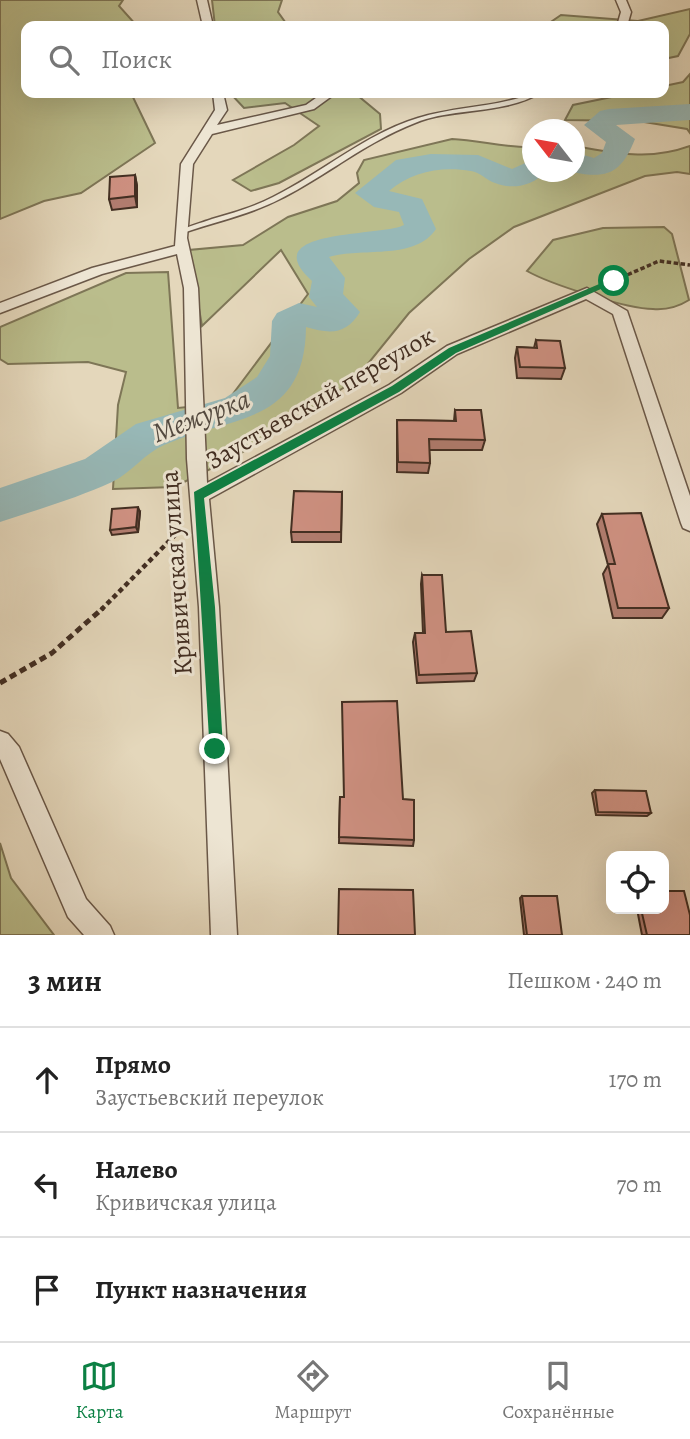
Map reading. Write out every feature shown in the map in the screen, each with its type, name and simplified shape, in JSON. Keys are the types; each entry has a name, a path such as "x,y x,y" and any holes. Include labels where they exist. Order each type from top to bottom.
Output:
{"street":[{"path":"202,0 207,21"},
{"path":"621,0 626,12 623,21"},
{"name":"Кривичская улица","path":"219,98 221,110 187,164 181,232 191,288 196,459 209,607 224,935"},
{"path":"208,131 310,107 323,98"},
{"path":"0,308 97,271 183,248"},
{"path":"587,293 620,311 690,523"},
{"name":"Заустьевский переулок","path":"199,503 395,389 452,350 587,293"},
{"path":"0,742 11,755 77,908 101,935"}],"lane":[{"path":"181,232 275,199 358,148 416,120 451,110 504,106 524,98"}],"path":[{"path":"587,293 659,261 690,265"},
{"path":"0,683 23,673 85,627 199,503"}],"green space":[{"path":"0,0 123,0 119,6 132,21 21,21 21,98 133,98 155,143 81,193 44,201 0,219"},
{"path":"212,0 282,0 278,12 284,21 214,21"},
{"path":"690,9 690,34 678,56 669,58 669,21 638,21"},
{"path":"561,15 638,21 552,21"},
{"path":"690,74 690,133 687,129 638,121 566,119 573,105 607,98 669,98 669,85 683,82"},
{"path":"235,98 361,98 380,114 381,129 279,183 251,191 233,180 294,145 319,126 285,103 244,108"},
{"path":"452,139 522,146 522,182 585,182 585,148 646,154 675,151 690,146 690,174 677,172 645,176 514,227 469,259 409,313 354,381 235,457 174,487 113,489 118,405 126,372 88,362 8,364 0,359 0,327 126,273 168,272 178,408 226,403 308,294 281,250 202,326 189,250 243,245 288,217 337,201 359,183 357,173 364,160"},
{"path":"664,227 672,234 689,300 676,306 658,309 626,305 570,289 527,271 553,240 603,228"},
{"path":"0,843 11,878 54,935 0,935"}],"building":[{"path":"135,175 135,196 109,199 110,177"},
{"path":"536,340 560,341 565,368 520,367 517,347 537,348"},
{"path":"455,410 481,410 485,440 429,439 430,463 398,462 397,420 456,421"},
{"path":"294,491 342,492 341,532 291,532"},
{"path":"138,507 136,527 110,530 112,509"},
{"path":"641,513 669,608 618,608 608,564 615,564 602,514"},
{"path":"422,575 442,575 446,632 471,631 477,673 419,675 415,633 425,633"},
{"path":"397,701 403,799 414,800 414,840 339,837 340,797 344,797 342,702"},
{"path":"595,790 646,791 651,813 598,812"},
{"path":"339,889 413,890 415,935 338,935"},
{"path":"669,891 684,891 690,915 690,935 647,935 642,914 669,914"},
{"path":"522,896 557,896 562,935 527,935"}],"waterway":[{"name":"Межурка","path":"585,165 600,167 614,157 621,139 597,125 609,117 690,112"},
{"name":"Межурка","path":"0,505 99,470 150,434 237,409 270,387 288,357 289,321 299,314 330,322 343,312 326,297 329,278 314,265 313,252 339,245 395,240 421,229 411,205 385,201 370,193 396,171 412,165 472,162 509,178 522,175"}],"route":[{"path":"215,749 209,607 198,496 395,389 452,350 614,281"}]}
